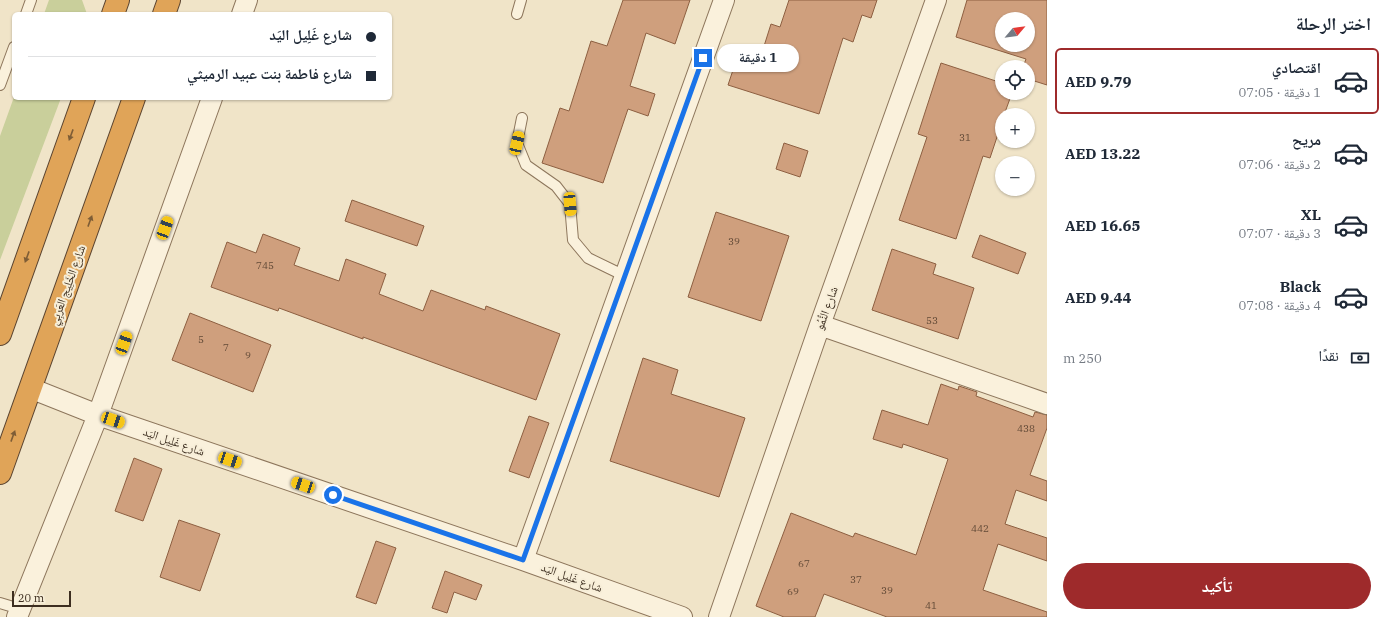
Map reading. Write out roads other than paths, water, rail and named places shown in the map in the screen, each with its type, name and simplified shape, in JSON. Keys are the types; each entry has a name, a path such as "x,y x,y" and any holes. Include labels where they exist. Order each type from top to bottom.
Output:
{"highway":[{"path":"165,12 169,0"},
{"path":"0,334 83,100"},
{"name":"شارع الخَلِيج العَربِي","path":"0,473 133,100"}],"street":[{"path":"243,12 247,0"},
{"path":"523,560 724,0"},
{"name":"شارع النُّمُو","path":"719,617 820,325 936,0"},
{"path":"18,613 98,415 211,100"},
{"path":"820,325 1047,404"},
{"name":"شارع غَلِيل اليَد","path":"30,388 98,415 523,560 682,617"}],"lane":[{"path":"27,12 31,0"},
{"path":"517,14 521,0"},
{"path":"0,85 12,52"},
{"path":"522,118 517,143 521,154 526,165 556,186 570,204 573,240 588,258 625,276"},
{"path":"0,603 18,613"}]}
